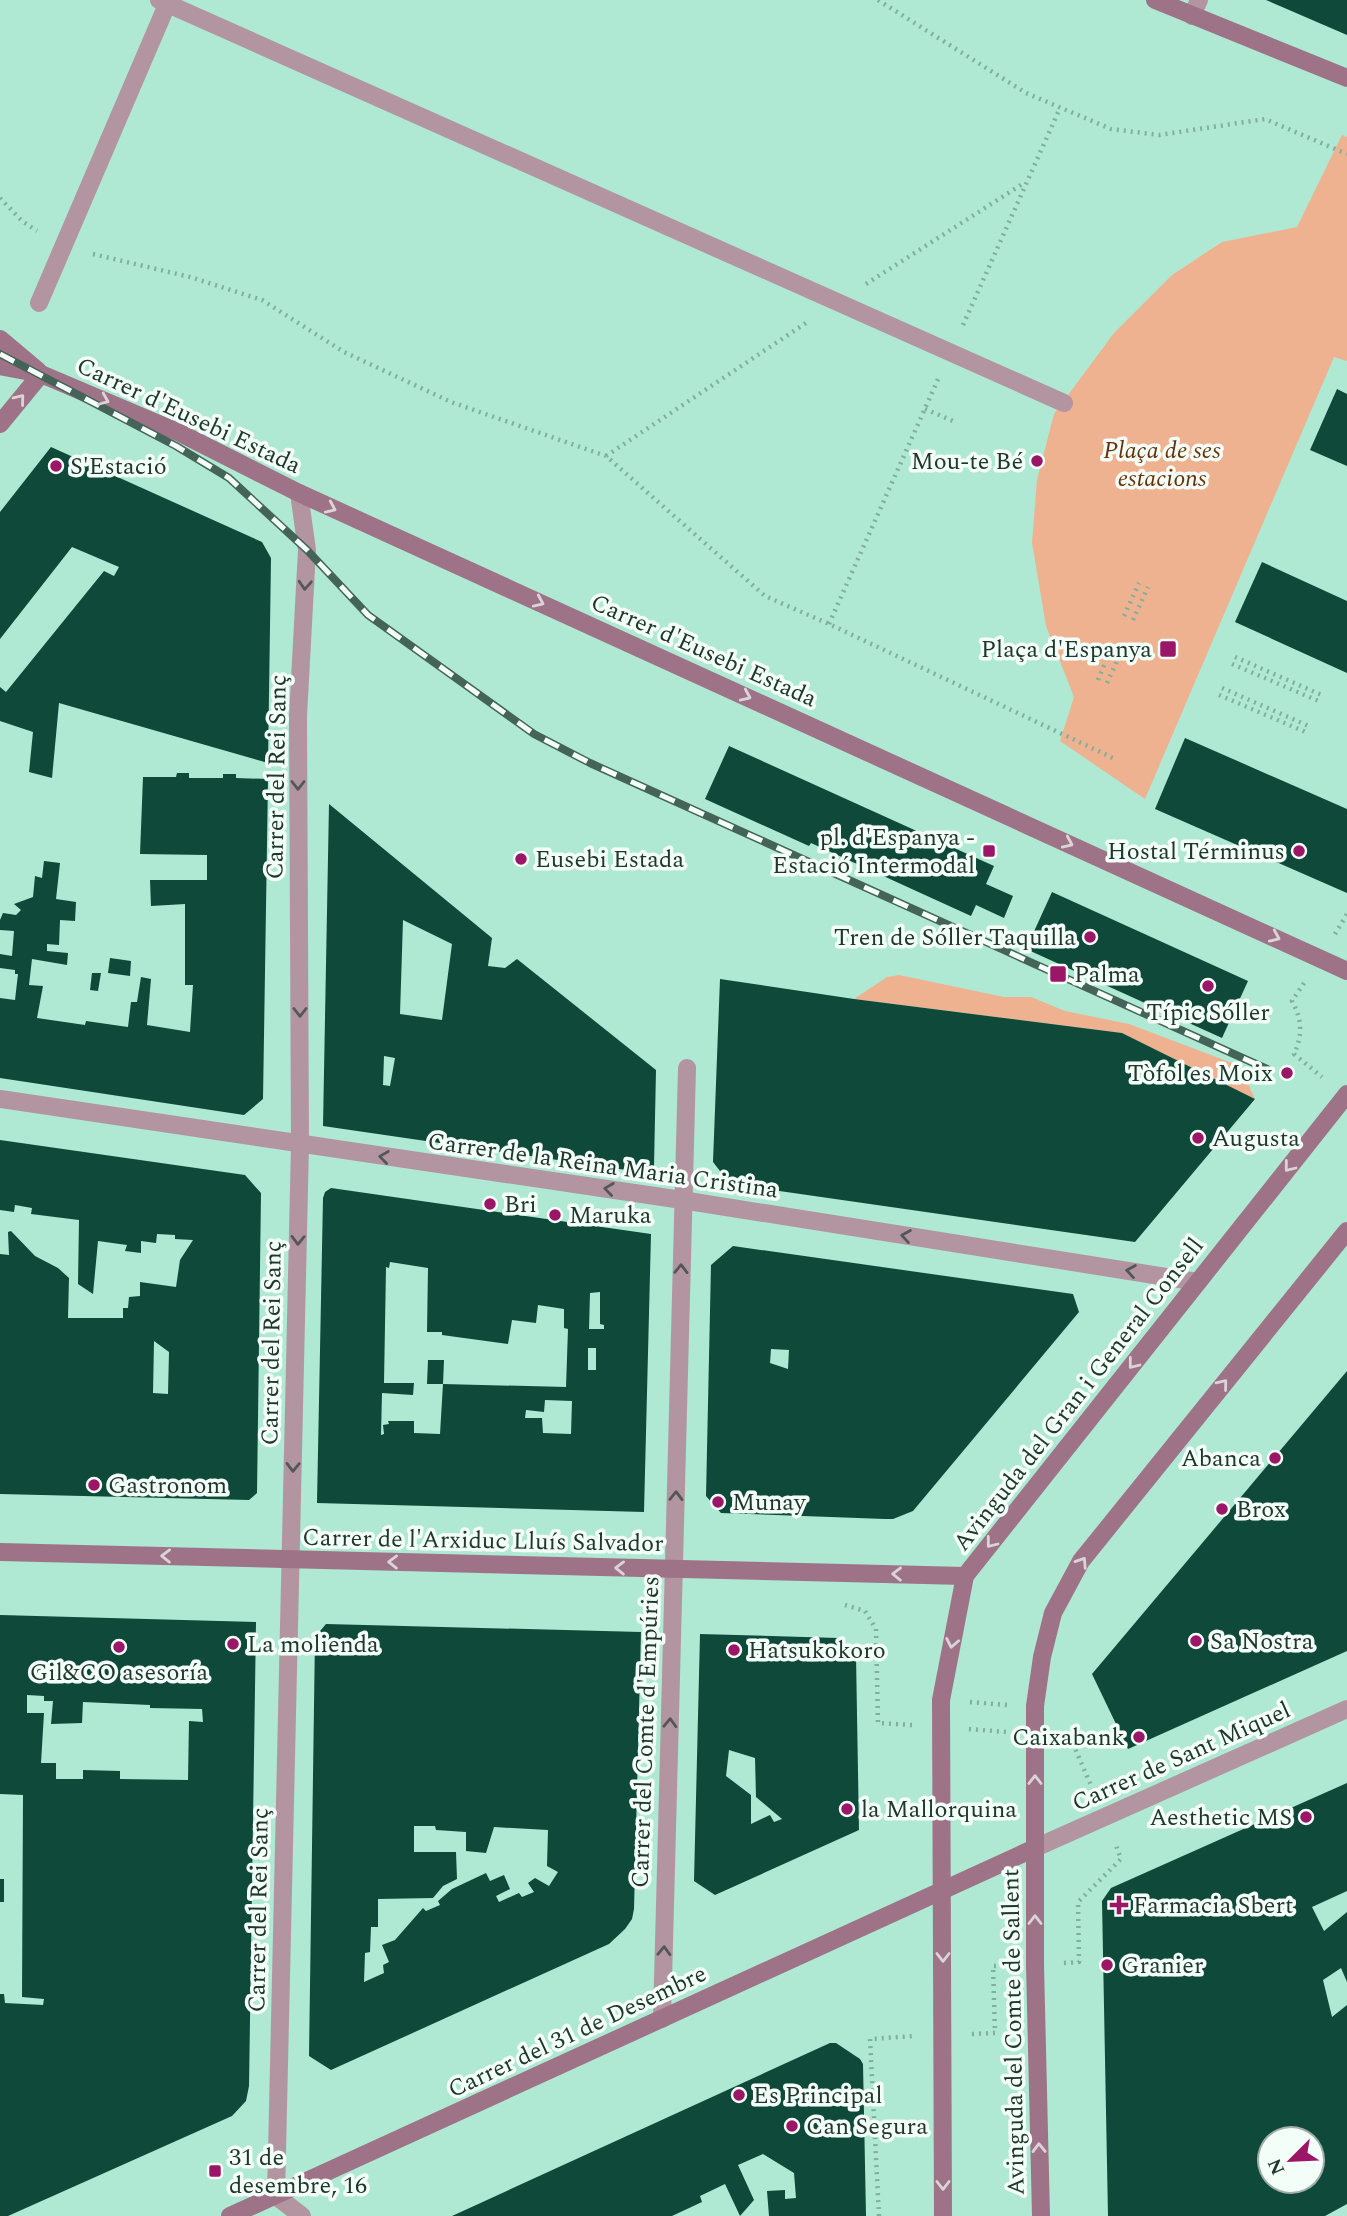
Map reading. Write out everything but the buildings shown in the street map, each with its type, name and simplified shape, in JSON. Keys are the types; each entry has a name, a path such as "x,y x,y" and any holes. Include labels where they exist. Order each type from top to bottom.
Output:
{"main road":[{"path":"1155,0 1196,8 1347,78"},
{"name":"Carrer d'Eusebi Estada","path":"0,339 41,374"},
{"name":"Carrer d'Eusebi Estada","path":"0,366 41,374 180,433 299,493 1347,971"},
{"path":"0,424 41,374"},
{"name":"Avinguda del Gran i General Consell","path":"943,1889 941,1700 965,1576 1346,1095"},
{"path":"1035,1848 1035,1706 1042,1657 1053,1613 1081,1561 1347,1231"},
{"name":"Carrer de l'Arxiduc Lluís Salvador","path":"0,1552 965,1576"},
{"name":"Carrer del 31 de Desembre","path":"230,2216 1035,1848"},
{"name":"Avinguda del Comte de Sallent","path":"1035,1848 1041,2216"},
{"path":"943,1889 943,2216"}],"street":[{"path":"39,303 165,1 1064,403"},
{"name":"Carrer del Rei Sanç","path":"276,2196 300,1145 298,716 307,550 299,493"},
{"name":"Carrer del Comte d'Empúries","path":"662,2019 687,1068"},
{"name":"Carrer de la Reina Maria Cristina","path":"0,1099 682,1200 1198,1282"},
{"name":"Carrer de Sant Miquel","path":"1035,1848 1347,1709"},
{"path":"276,2196 302,2216"}],"path":[{"path":"878,0 1026,93 1111,129 1159,135 1265,118 1347,155"},
{"path":"0,198 22,221 63,247 190,276 262,300 344,352 451,402 606,456 765,596 1113,758"},
{"path":"925,409 953,421"},
{"path":"1124,616 1139,583"},
{"path":"1133,620 1148,587"},
{"path":"1098,680 1112,646"},
{"path":"1107,684 1122,650"},
{"path":"1235,657 1324,696"},
{"path":"1232,664 1321,702"},
{"path":"1222,688 1311,727"},
{"path":"1219,695 1308,733"},
{"path":"1346,1095 1294,1055 1301,1027 1299,1014 1292,1001 1347,914"},
{"path":"847,1573 845,1605 864,1611 876,1629 878,1723"},
{"path":"941,1700 1035,1706"},
{"path":"879,2216 870,2039 995,2033 993,1966 1079,1962 1079,1902 1121,1859 1070,1737 1035,1734"}],"green space":[{"name":"Plaça de ses estacions","path":"1342,135 1347,137 1347,361 1334,357 1145,799 1060,741 1074,697 1046,626 1032,543 1037,480 1054,414 1114,333 1172,275 1222,242 1297,227"},
{"path":"899,975 1004,997 1031,997 1065,1011 1129,1024 1240,1066 1255,1099 1122,1033 854,999 887,977"}],"railway":[{"path":"0,354 176,446 229,478 307,550 368,615 534,734 590,763 1267,1069"}],"place":[{"name":"Mou-te Bé","path":"1037,461"},
{"name":"S'Estació","path":"56,466"},
{"name":"Plaça d'Espanya","path":"1168,649"},
{"name":"pl. d'Espanya - Estació Intermodal","path":"989,851"},
{"name":"Hostal Términus","path":"1299,851"},
{"name":"Eusebi Estada","path":"521,859"},
{"name":"Tren de Sóller Taquilla","path":"1090,937"},
{"name":"Palma","path":"1058,974"},
{"name":"Típic Sóller","path":"1208,986"},
{"name":"Tòfol es Moix","path":"1287,1073"},
{"name":"Augusta","path":"1198,1138"},
{"name":"Bri","path":"490,1204"},
{"name":"Maruka","path":"555,1215"},
{"name":"Abanca","path":"1275,1458"},
{"name":"Gastronom","path":"94,1485"},
{"name":"Munay","path":"718,1502"},
{"name":"Brox","path":"1222,1509"},
{"name":"Sa Nostra","path":"1196,1641"},
{"name":"La molienda","path":"233,1644"},
{"name":"Gil&CO asesoría","path":"119,1647"},
{"name":"Hatsukokoro","path":"734,1650"},
{"name":"Caixabank","path":"1139,1737"},
{"name":"la Mallorquina","path":"847,1809"},
{"name":"Aesthetic MS","path":"1306,1817"},
{"name":"Farmacia Sbert","path":"1119,1905"},
{"name":"Granier","path":"1107,1965"},
{"name":"Es Principal","path":"739,2095"},
{"name":"Can Segura","path":"792,2126"},
{"name":"31 de desembre, 16","path":"215,2171"}]}
